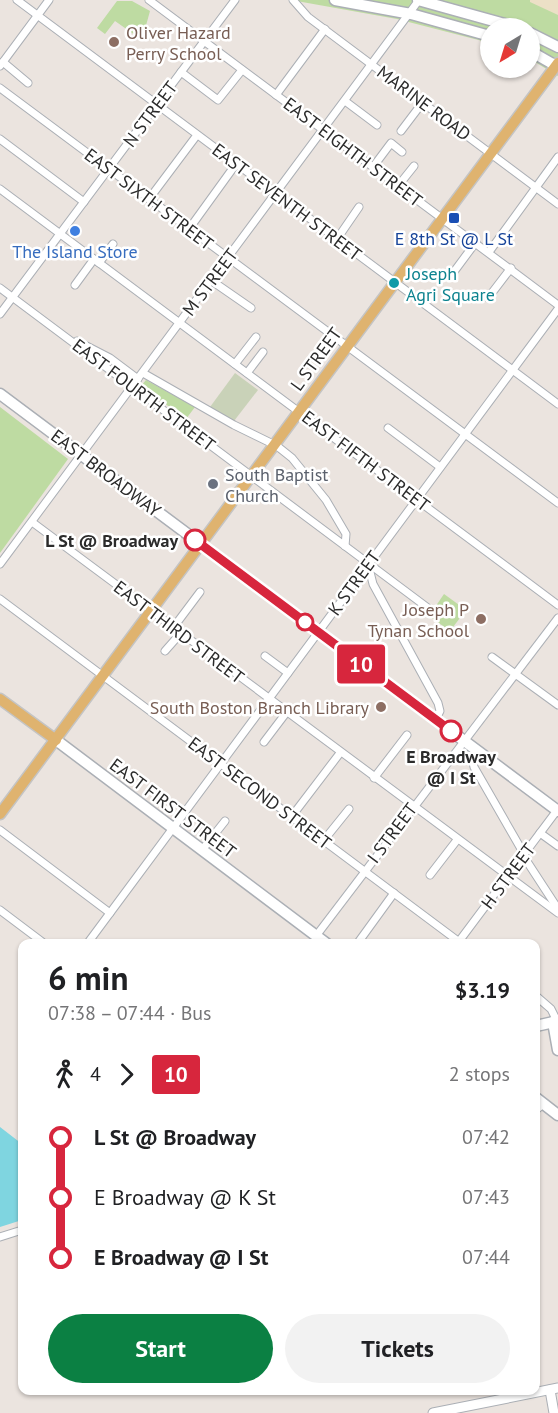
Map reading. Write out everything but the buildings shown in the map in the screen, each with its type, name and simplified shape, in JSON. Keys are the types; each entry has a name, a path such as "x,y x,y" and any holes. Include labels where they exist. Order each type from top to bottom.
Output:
{"main road":[{"path":"334,0 411,14 480,33"},
{"path":"419,0 483,18"},
{"path":"540,38 558,47"},
{"path":"540,56 557,65"},
{"name":"L STREET","path":"0,814 557,65"},
{"name":"EAST BROADWAY","path":"0,394 558,810"},
{"name":"EAST FIRST STREET","path":"0,699 320,939"},
{"path":"540,1025 556,1022 558,1050"},
{"path":"540,1105 558,1115"}],"street":[{"name":"EAST SEVENTH STREET","path":"17,0 558,404"},
{"path":"28,83 1,64 49,0"},
{"name":"EAST EIGHTH STREET","path":"149,0 511,268 558,307"},
{"name":"N STREET","path":"0,314 235,0"},
{"name":"MARINE ROAD","path":"293,0 300,10 325,30 558,204"},
{"name":"M STREET","path":"0,564 411,14 419,0"},
{"path":"276,95 325,30"},
{"path":"181,72 218,100 242,70"},
{"name":"EAST SIXTH STREET","path":"0,88 558,503"},
{"path":"345,101 377,125"},
{"path":"401,131 423,102"},
{"path":"149,199 197,135"},
{"path":"0,140 84,202"},
{"path":"373,167 391,143 402,152"},
{"path":"489,252 558,157"},
{"path":"189,229 236,164"},
{"path":"398,186 414,166"},
{"name":"EAST FIFTH STREET","path":"0,189 558,605"},
{"path":"337,239 359,207"},
{"path":"453,273 476,242"},
{"path":"75,285 113,244"},
{"path":"488,298 511,268"},
{"path":"212,280 251,308"},
{"name":"EAST FOURTH STREET","path":"0,288 428,608"},
{"name":"K STREET","path":"91,939 558,307"},
{"name":"EAST FOURTH STREET","path":"60,333 234,426 274,444 295,461 316,486 345,532 348,541 345,546"},
{"path":"235,364 256,337"},
{"path":"247,373 263,352"},
{"path":"388,428 440,467"},
{"name":"EAST THIRD STREET","path":"32,522 412,807 507,877 558,911"},
{"path":"368,564 370,578 438,704 440,711 436,719"},
{"path":"173,628 200,592"},
{"name":"EAST SECOND STREET","path":"0,599 454,939"},
{"name":"I STREET","path":"316,936 558,618"},
{"path":"165,651 180,634"},
{"path":"265,656 288,673"},
{"path":"492,657 558,705"},
{"path":"264,742 286,712"},
{"path":"374,778 407,735"},
{"path":"476,749 472,758 474,767 523,856 558,911"},
{"path":"292,816 340,753"},
{"path":"324,840 349,809"},
{"name":"H STREET","path":"462,939 558,810"},
{"path":"202,850 225,821"},
{"path":"0,830 110,913"},
{"path":"540,833 558,846"},
{"path":"430,875 457,840"},
{"path":"361,939 394,893"},
{"path":"0,910 38,939"},
{"path":"540,999 551,1009 556,1022"},
{"path":"0,1237 18,1231"},
{"path":"554,1389 554,1413"},
{"path":"433,1413 524,1395"}],"green space":[{"path":"291,0 558,0 558,76 540,65 540,18 480,18 480,40 397,19"},
{"path":"117,1 132,1 150,11 142,40 115,21 105,34 97,28"},
{"path":"235,373 258,390 234,421 210,407"},
{"path":"146,380 195,407 186,419 141,386"},
{"path":"0,407 68,459 0,553"},
{"path":"444,594 466,610 450,631 429,616"}],"sand":[{"path":"530,0 558,0 558,15 530,2"}],"water":[{"path":"0,1127 18,1141 18,1221 0,1227"}],"bus line":[{"name":"10","path":"195,540 451,731"}],"place":[{"name":"Oliver Hazard Perry School","path":"114,42"},
{"name":"E 8th St @ L St","path":"454,218"},
{"name":"The Island Store","path":"75,231"},
{"name":"Joseph Agri Square","path":"394,283"},
{"name":"South Baptist Church","path":"213,484"},
{"name":"L St @ Broadway","path":"195,540"},
{"name":"Joseph P Tynan School","path":"481,619"},
{"name":"South Boston Branch Library","path":"381,707"},
{"name":"E Broadway @ I St","path":"451,731"}]}
